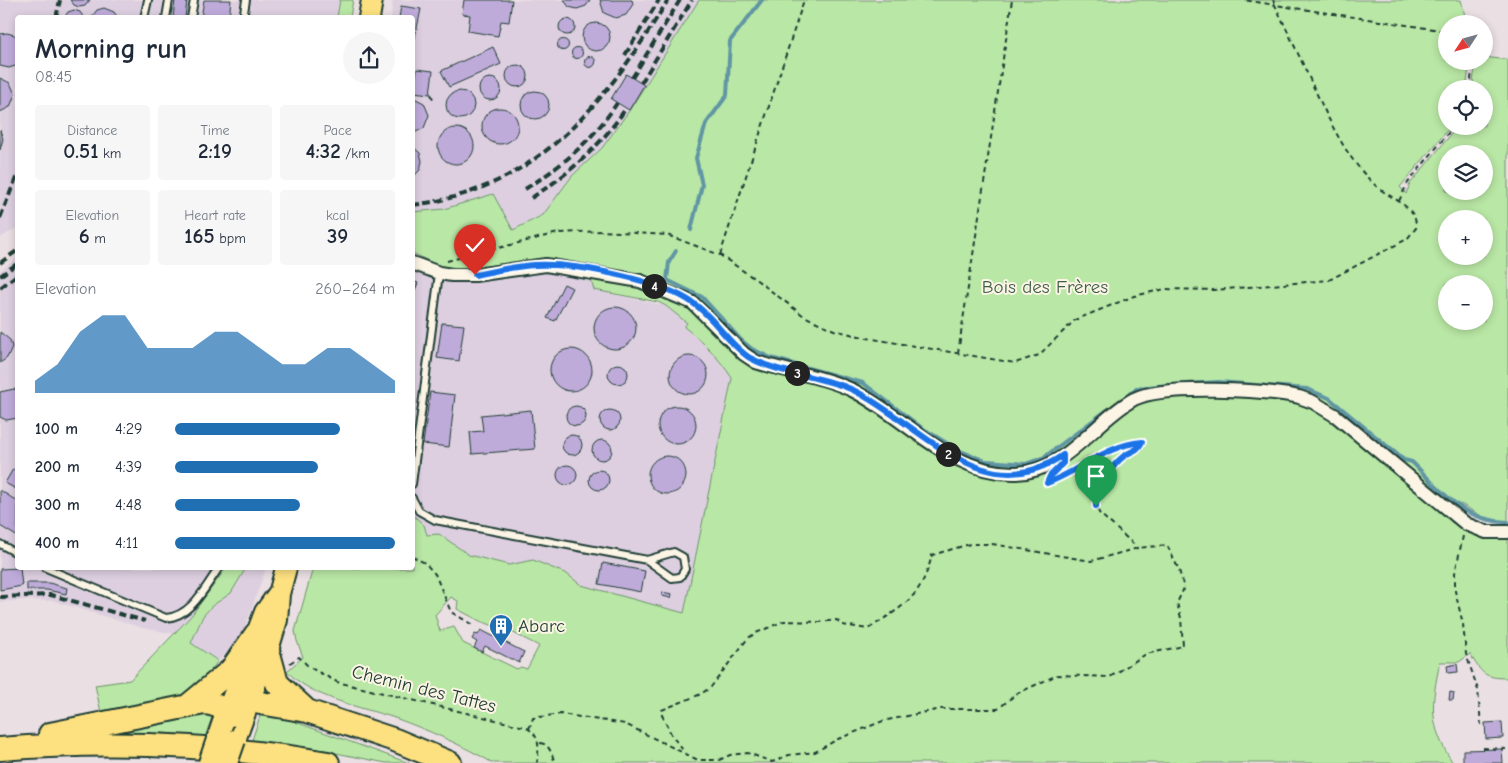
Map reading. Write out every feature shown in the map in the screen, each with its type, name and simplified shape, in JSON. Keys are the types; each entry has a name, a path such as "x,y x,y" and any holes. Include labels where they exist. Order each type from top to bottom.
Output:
{"highway":[{"path":"190,704 262,642 277,683 307,711"},
{"path":"0,743 160,713 190,704 210,704 232,724 239,704 249,701 307,711 395,740 450,763"},
{"path":"0,749 82,744 156,744 246,751 328,763"}],"main road":[{"path":"370,15 372,0"},
{"path":"209,763 232,724 262,642 277,620 279,594 285,570"},
{"path":"249,701 262,642"},
{"path":"227,763 232,724"}],"street":[{"path":"415,264 439,273 475,275 546,265 640,281 693,303 750,358 852,390 885,410 940,450 960,460 989,470 1018,473 1045,466 1063,455 1141,396 1199,390 1289,395 1313,402 1336,416 1466,524 1486,532 1508,532"}],"lane":[{"path":"145,15 148,0"},
{"path":"166,15 169,0"},
{"path":"192,15 194,0"},
{"path":"244,15 246,0"},
{"path":"415,461 439,273"},
{"path":"415,504 419,511 435,520 647,560 672,578 680,577 685,569 683,557 674,552 647,560"},
{"path":"0,544 15,552"},
{"path":"51,570 166,618 177,616 189,608 217,570"}],"path":[{"path":"720,255 804,0"},
{"path":"958,354 1012,0"},
{"path":"1244,0 1438,29"},
{"path":"446,262 558,233 603,231 666,235 720,255 804,316 822,325 868,338 1008,363 1029,360 1039,355 1075,320 1112,304 1147,292 1177,289 1214,290 1335,278 1370,257 1407,239 1415,231 1417,225 1414,218 1399,200 1381,190 1366,177 1340,143 1326,117 1273,0"},
{"path":"432,94 433,99"},
{"path":"1399,200 1407,184 1447,135"},
{"path":"1063,455 1063,463 1050,476 1047,483 1075,471 1109,450 1142,442 1138,449 1124,456 1110,470 1098,491 1096,501 1099,513 1138,548"},
{"path":"1466,524 1455,573 1455,591 1463,624 1466,654 1478,690 1481,725"},
{"path":"537,763 539,745 529,729 533,718 561,714 625,724 683,750 698,760 719,760 730,755 748,753 772,762 789,755 815,752 838,739 884,721 940,708 998,709 1016,694 1057,675 1110,677 1146,654 1183,646 1181,618 1177,603 1184,588 1171,549 1166,545 1138,548 1091,561 1007,545 970,544 932,555 927,576 909,602 868,629 843,625 834,620 821,622 789,620 778,622 751,635 706,691 662,710 661,713 668,729 683,750"},
{"path":"415,558 425,563 435,574 451,612 473,625"},
{"name":"Chemin des Tattes","path":"299,656 309,667 337,682 529,729"},
{"path":"539,745 544,743 549,747 555,763"},
{"path":"1483,748 1508,748"}],"shaded area":[{"path":"0,0 340,0 337,15 15,15 15,229 0,238"},
{"path":"393,0 699,0 629,111 602,148 572,176 543,215 513,230 468,203 444,209 415,212 415,15 391,15"},
{"path":"415,254 440,267 460,270 527,260 551,260 587,265 594,290 666,306 687,323 684,327 708,345 732,378 684,614 451,596 424,525 415,517"},
{"path":"15,260 15,570 225,570 177,634 143,628 54,601 0,602 0,271"},
{"path":"245,570 265,570 241,638 218,661 191,643 203,616 212,606 231,593"}],"green space":[{"path":"340,0 353,0 350,15 337,15"},
{"name":"Bois des Frères","path":"699,0 1461,0 1465,15 1438,15 1438,70 1469,70 1467,80 1438,80 1438,135 1443,135 1400,187 1406,194 1410,184 1438,150 1438,200 1493,200 1493,145 1442,145 1451,135 1493,135 1493,80 1473,80 1475,70 1493,70 1493,58 1508,60 1508,522 1488,520 1461,504 1451,522 1483,537 1508,538 1508,678 1484,674 1470,654 1459,662 1440,662 1435,690 1434,714 1439,737 1453,763 493,763 432,733 395,718 323,695 309,688 287,671 303,657 295,631 312,570 415,570 415,517 424,525 427,535 439,534 469,555 509,565 533,560 567,574 581,585 684,613 732,378 721,363 698,338 684,327 687,323 666,306 658,302 594,290 586,265 551,260 527,260 460,270 440,267 415,254 415,212 444,209 493,194 513,230 543,215 572,176 602,148 629,111","holes":["451,597 458,601 457,609 480,621 497,627 498,625 539,646 527,669 521,667 517,669 463,643 454,627 440,631 435,615"]},
{"path":"225,570 245,570 231,593 212,606 203,616 191,643 218,661 211,670 210,680 189,698 102,717 95,685 130,680 191,616"},
{"path":"205,712 212,717 205,737 163,733 84,735"},
{"path":"276,715 409,763 386,763 316,749 252,740 260,716"}],"building":[{"path":"70,0 90,0 85,6 79,7"},
{"path":"175,0 187,0 185,15 173,15"},
{"path":"204,0 231,0 229,15 202,15"},
{"path":"464,0 512,0 509,22 501,21 498,36 468,31 470,15 462,14"},
{"path":"564,0 590,0 586,6 577,9 569,7"},
{"path":"600,0 632,0 633,4 626,15 616,18 604,13"},
{"path":"401,6 421,9 415,38 415,15 400,15"},
{"path":"104,8 114,12 116,15 93,15 97,10"},
{"path":"74,10 82,15 66,15"},
{"path":"567,19 573,21 575,27 573,33 567,35 561,33 559,27 561,21"},
{"path":"596,23 606,27 610,37 606,47 596,51 586,47 582,37 586,27"},
{"path":"7,33 15,35 15,66 9,68 0,66 0,34"},
{"path":"563,39 569,45 563,51 557,45"},
{"path":"493,47 501,64 449,87 441,71"},
{"path":"577,47 583,53 577,59 571,53"},
{"path":"590,56 596,62 590,68 584,62"},
{"path":"517,65 525,68 528,76 525,84 517,87 509,84 506,76 509,68"},
{"path":"417,69 433,71 430,94 415,92"},
{"path":"626,74 644,85 629,110 611,99"},
{"path":"0,78 10,83 15,94 10,107 0,112"},
{"path":"490,78 498,81 501,89 498,97 490,100 482,97 479,89 482,81"},
{"path":"460,91 470,95 474,105 470,115 460,119 450,115 446,105 450,95"},
{"path":"535,91 545,95 549,105 545,115 535,119 525,115 521,105 525,95"},
{"path":"415,98 424,103 429,115 424,128 415,132"},
{"path":"500,108 507,109 513,113 517,119 517,133 513,139 507,143 500,144 493,143 487,139 483,133 482,126 483,119 487,113 493,109"},
{"path":"456,128 463,129 469,133 473,139 473,153 469,159 463,163 456,164 449,163 443,159 439,153 438,146 439,139 443,133 449,129"},
{"path":"0,130 3,139 0,150"},
{"path":"415,149 420,153 422,161 420,170 415,175"},
{"path":"564,284 572,288 555,321 547,318"},
{"path":"619,307 627,310 633,316 636,328 633,340 627,346 611,349 603,346 597,340 594,324 597,316 603,310"},
{"path":"442,323 464,325 459,361 437,358"},
{"path":"0,332 10,340 12,347 7,358 0,363"},
{"path":"567,349 575,349 586,355 592,370 586,385 575,391 567,391 556,385 550,374 550,366 556,355"},
{"path":"689,356 703,361 708,375 703,389 689,394 675,389 670,375 675,361"},
{"path":"618,364 625,367 628,374 625,381 618,384 611,381 608,374 611,367"},
{"path":"15,390 15,418 6,420 0,417 0,392"},
{"path":"430,392 455,395 449,447 423,444"},
{"path":"576,406 583,409 586,416 583,423 576,426 569,423 566,416 569,409"},
{"path":"677,406 691,411 696,425 691,439 677,444 663,439 658,425 663,411"},
{"path":"531,410 535,449 472,454 470,432 483,431 481,415"},
{"path":"610,410 617,413 620,420 617,427 610,430 603,427 600,420 603,413"},
{"path":"572,435 579,438 582,445 579,452 572,455 565,452 562,445 565,438"},
{"path":"602,440 609,443 612,450 609,457 602,460 595,457 592,450 595,443"},
{"path":"667,456 681,461 686,475 681,489 667,494 653,489 648,475 653,461"},
{"path":"567,465 574,468 577,475 574,482 567,485 560,482 557,475 560,468"},
{"path":"13,469 15,470 15,488 5,483"},
{"path":"599,470 606,473 609,480 606,487 599,490 592,487 589,480 592,473"},
{"path":"0,490 15,500 15,535 0,526"},
{"path":"603,563 645,571 641,592 599,584"},
{"path":"0,569 20,570 22,586 0,590"},
{"path":"27,583 49,583 67,588 66,594 47,590 27,590"},
{"path":"662,592 672,594 671,598 662,596"},
{"name":"Abarc","path":"481,630 524,652 519,663 485,646 482,652 474,648 477,642 472,639"},
{"path":"1457,664 1458,672 1448,673 1447,666"},
{"path":"1450,692 1454,693 1453,700 1449,700"},
{"path":"1502,722 1503,738 1486,739 1485,723"},
{"path":"1502,749 1503,763 1463,763 1463,750"}],"waterway":[{"path":"691,230 702,185 696,158 706,124 727,95 730,41 762,0"},
{"path":"676,251 669,262 667,280 702,297 741,340 752,349 771,358 863,383 922,428 958,450 986,461 1026,464 1043,458 1107,410"},
{"path":"1115,405 1137,388 1169,385 1219,382 1307,389 1329,398 1404,460 1412,462 1454,503 1478,516 1508,522"}],"railway":[{"path":"57,15 60,0"},
{"path":"625,55 659,0"},
{"path":"415,204 457,196 497,181 532,160 564,135 593,106 620,73 668,0"},
{"path":"632,78 680,0"},
{"path":"641,83 692,0"},
{"path":"525,189 552,171 576,151 598,129 617,103"},
{"path":"531,198 571,169 595,147 626,108"},
{"path":"0,218 15,180"},
{"path":"0,263 15,252"},
{"path":"0,276 15,265"},
{"path":"0,288 15,276"},
{"path":"0,597 51,595 145,621"}],"place":[{"name":"Abarc","path":"501,647"}],"route":[{"path":"475,275 532,265 560,266 640,281 686,298 701,309 737,348 756,362 852,390 885,410 940,450 954,458 989,470 1009,473 1025,472 1045,466 1063,455 1063,463 1050,476 1047,483 1075,471 1109,450 1129,443 1142,442 1138,449 1124,456 1110,470 1096,496 1096,506"}]}
